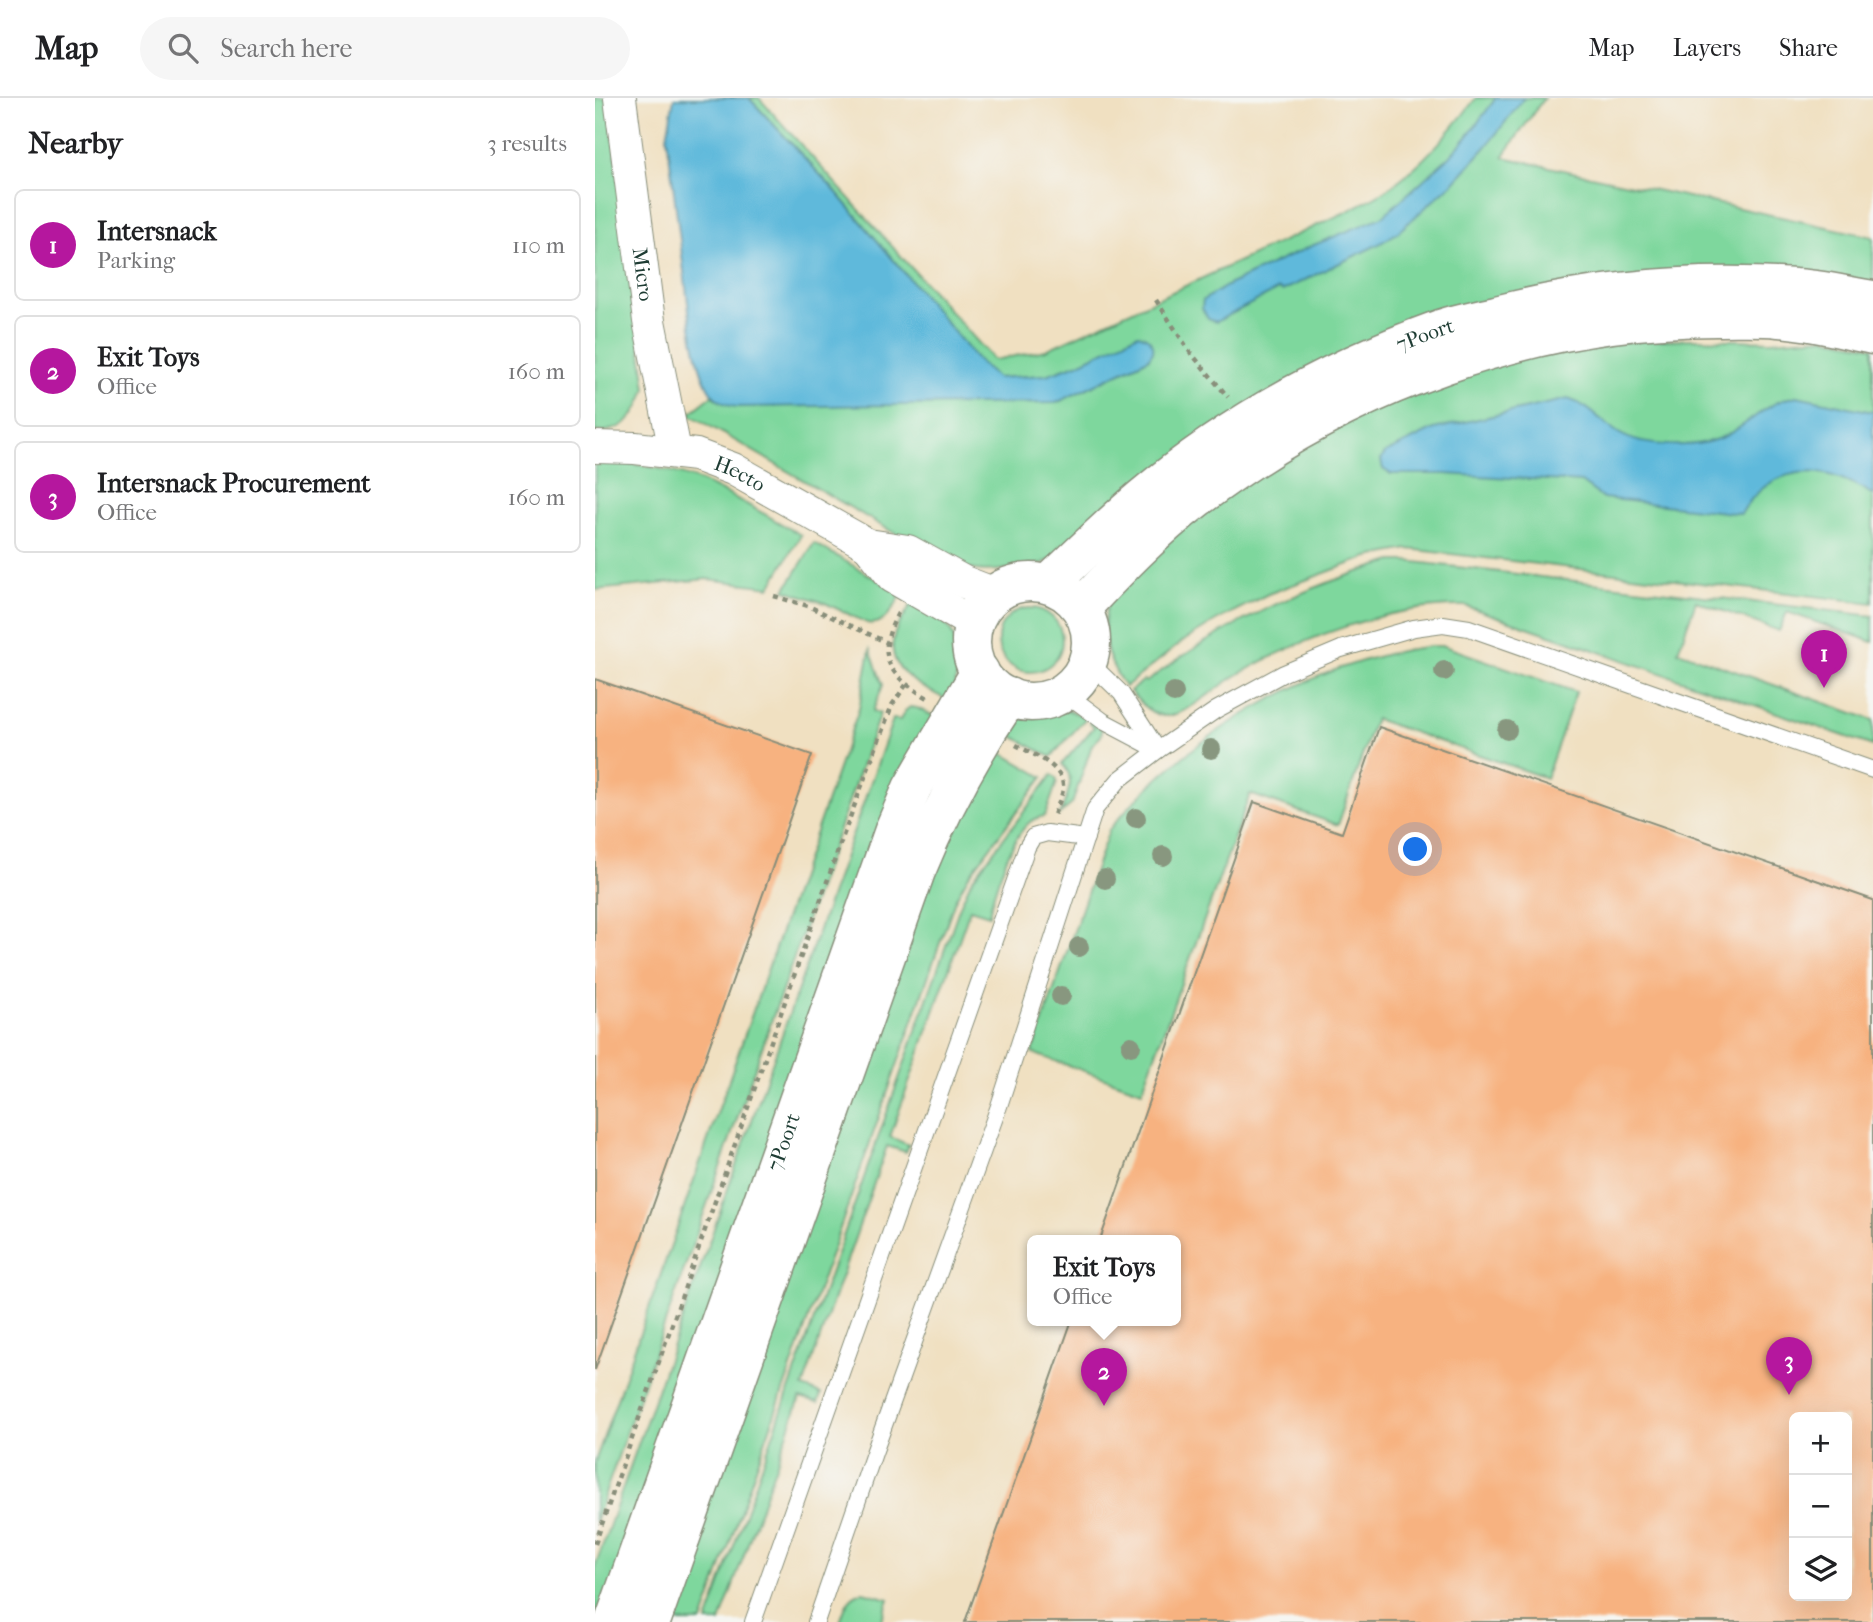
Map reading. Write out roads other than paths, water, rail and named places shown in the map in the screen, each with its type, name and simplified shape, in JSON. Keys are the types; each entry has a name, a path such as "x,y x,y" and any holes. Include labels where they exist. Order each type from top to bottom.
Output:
{"street":[{"name":"Micro","path":"619,98 649,321 675,452"},
{"name":"7Poort","path":"1049,584 1142,498 1251,420 1321,379 1442,328 1541,303 1591,294 1669,287 1798,288 1873,300"},
{"name":"7Poort","path":"1081,608 1132,554 1196,499 1301,428 1402,379 1501,348 1572,331 1669,317 1780,317 1873,335"},
{"name":"Hecto","path":"595,447 695,455 733,469 869,545 908,551 964,582 984,609"},
{"path":"1021,583 1049,584 1072,598 1081,608 1089,625 1091,643 1088,661 1075,683 1065,692 1047,700 1028,701 1009,697 988,683 980,672 972,649 984,609 1007,586 1021,583"},
{"name":"7Poort","path":"614,1622 894,830 912,788 980,672"},
{"name":"7Poort","path":"651,1622 916,871 949,799 987,730 1009,697"}],"lane":[{"path":"816,1622 999,1106 1095,809 1119,780 1216,710 1284,673 1341,649 1414,628 1443,624 1469,628 1873,770"},
{"path":"1088,661 1121,693 1158,750"},
{"path":"1065,692 1103,721 1158,750"},
{"path":"753,1622 1027,847 1033,838 1047,833 1086,838"}],"water":[{"path":"674,98 749,98 838,194 980,363 997,378 1046,375 1077,364 1138,334 1151,342 1153,351 1148,359 1056,403 736,407 722,402 706,384 691,327 667,137"},
{"path":"1496,98 1524,98 1454,182 1397,233 1216,322 1208,319 1202,308 1203,300 1232,283 1382,217 1449,157"},
{"path":"1797,396 1873,412 1873,496 1862,488 1833,476 1818,473 1788,475 1762,489 1741,514 1603,498 1581,482 1445,474 1391,474 1383,469 1381,460 1385,453 1434,429 1568,399 1588,409 1628,438 1656,444 1702,443 1727,435 1777,402"}],"place":[{"name":"Intersnack","path":"1824,688"},
{"name":"Intersnack Procurement","path":"1789,1395"},
{"name":"Exit Toys","path":"1104,1406"}]}
